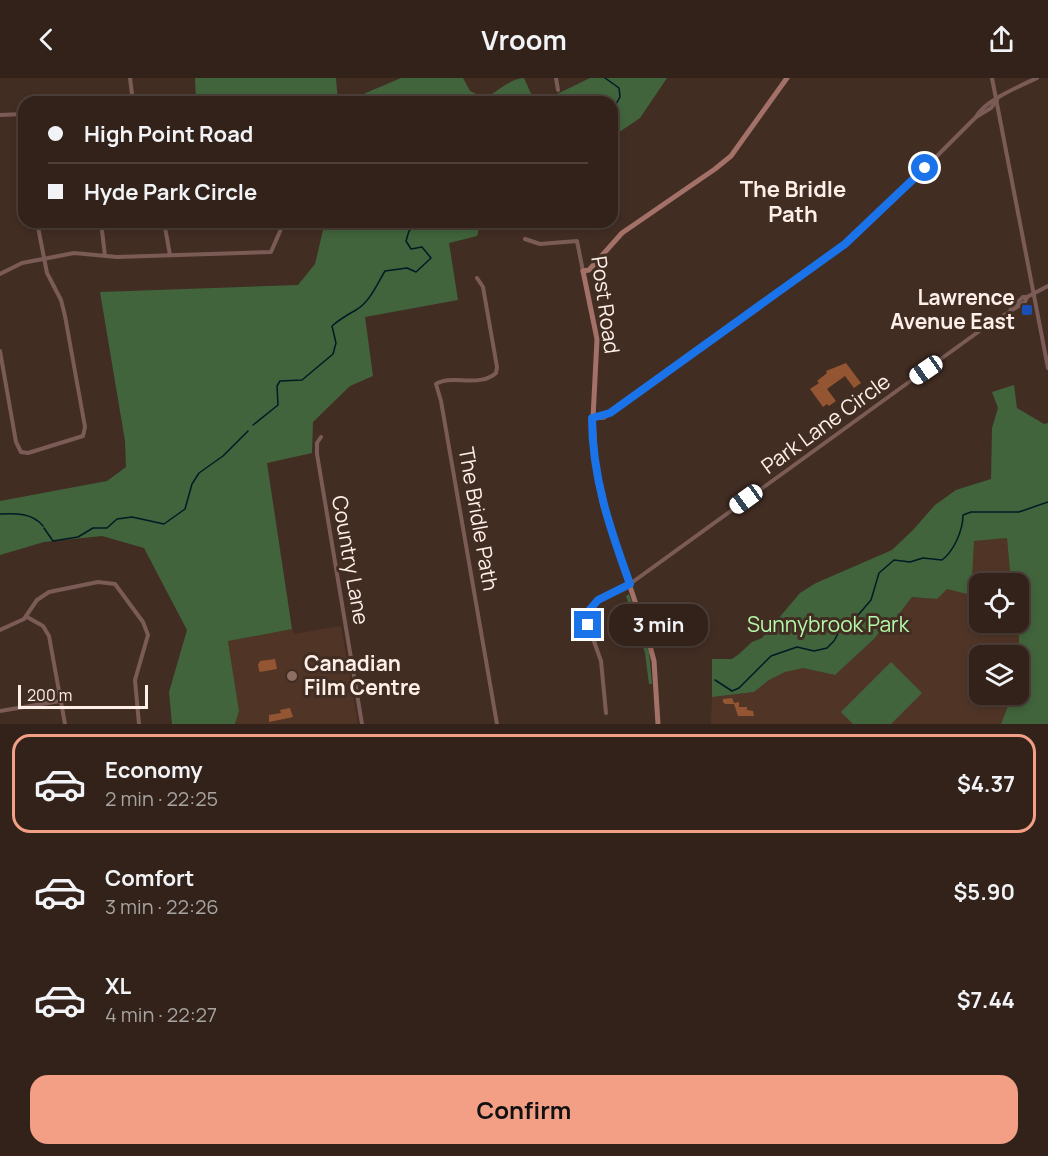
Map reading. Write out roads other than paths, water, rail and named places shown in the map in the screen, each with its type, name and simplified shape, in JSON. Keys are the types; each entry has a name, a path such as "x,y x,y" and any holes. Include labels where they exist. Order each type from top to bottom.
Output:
{"street":[{"path":"130,78 132,96"},
{"path":"556,78 558,90"},
{"path":"584,271 587,264 594,262 637,221 715,170 731,156 787,78"},
{"path":"992,78 1048,368"},
{"path":"594,418 604,418 845,244 887,206 976,117 991,108 997,100 1037,78"},
{"path":"0,115 18,114"},
{"path":"0,351 16,442 21,453 28,453 83,436 85,427 65,316 61,300 49,280 39,228"},
{"path":"102,228 105,256"},
{"path":"166,228 170,255"},
{"path":"0,274 22,263 44,257 81,252 105,256 271,252 281,228"},
{"name":"Post Road","path":"525,239 540,244 577,241 597,339 593,445 603,506 654,661 658,724"},
{"name":"The Bridle Path","path":"477,278 483,287 497,367 496,373 492,377 468,381 441,381 436,384 436,390 441,401 496,724"},
{"name":"Park Lane Circle","path":"606,713 603,670 586,614 598,600 630,584 1010,309 1023,297 1048,286"},
{"name":"Country Lane","path":"321,437 317,443 317,454 362,724"},
{"path":"0,630 17,624 27,617 37,600 49,592 98,582 115,584 143,622 148,635 135,680 139,724"},
{"path":"27,617 43,626 49,636 65,724"},
{"path":"0,711 60,701"}],"waterway":[{"path":"605,78 619,88 618,100"},
{"path":"253,425 278,405 277,386 280,381 302,380 333,354 336,343 332,326 361,307 385,271 407,268 416,272 431,258 422,247 411,249 406,241 412,228"},
{"path":"44,528 53,541 78,537 93,528 107,528 117,519 132,517 164,524 185,509 192,484 199,473 223,456 248,431"},
{"path":"715,680 732,691 739,688 771,656 797,647 814,651 827,648 834,641 842,626 853,621 871,600 879,573 894,560 910,562 923,558 942,560 957,540 963,515 971,512 1019,512 1048,502"},
{"path":"0,514 29,516 43,526"}],"place":[{"name":"Lawrence Avenue East","path":"1027,310"},
{"name":"Canadian Film Centre","path":"292,676"}],"district":[{"name":"The Bridle Path","path":"793,202"}],"park label":[{"name":"Sunnybrook Park","path":"828,625"}]}
